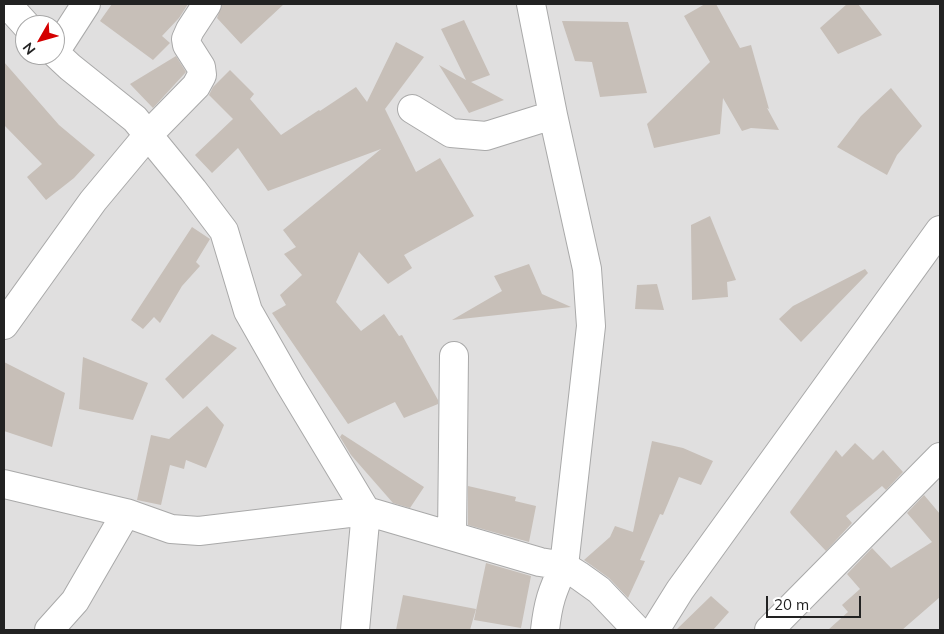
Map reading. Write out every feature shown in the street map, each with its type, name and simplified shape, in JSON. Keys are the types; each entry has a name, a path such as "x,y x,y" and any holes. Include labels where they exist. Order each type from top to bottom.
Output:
{"street":[{"path":"7,4 17,15"},
{"path":"65,37 86,4"},
{"path":"4,325 93,201 148,135 196,86 202,75 201,67 187,45 186,39 207,4"},
{"path":"532,4 553,115 587,269 591,326 564,566 550,598 545,630"},
{"path":"65,62 135,119 224,231 248,311 366,511 355,630"},
{"path":"412,110 451,133 486,136 553,115"},
{"path":"655,630 680,590 940,230"},
{"path":"452,536 454,356"},
{"path":"770,630 940,457"},
{"path":"4,484 126,513 171,529 199,531 366,511 540,562 564,566 599,590 637,630"},
{"path":"49,630 75,601 126,513"}],"shaded area":[{"path":"4,4 940,4 940,630 4,630"}],"building":[{"path":"112,4 188,4 179,18 162,36 170,43 153,60 100,21"},
{"path":"222,4 284,4 241,44 217,18"},
{"path":"705,4 716,4 740,48 751,45 769,109 767,108 779,130 751,128 742,131 723,98 720,134 654,148 647,124 710,62 684,16"},
{"path":"847,4 858,4 882,35 838,54 820,28"},
{"path":"464,20 490,75 471,82 504,100 469,113 439,65 466,80 441,29"},
{"path":"562,21 628,22 647,93 600,97 592,62 575,61"},
{"path":"396,42 424,57 385,109 416,172 440,158 474,216 404,255 412,268 388,284 359,252 336,302 361,331 384,314 399,336 402,335 438,400 438,404 404,418 395,402 348,424 272,313 286,305 280,295 302,275 284,254 296,247 283,230 381,149 268,191 238,148 212,173 195,155 233,119 209,95 213,87 230,70 254,94 250,99 281,135 356,87 367,102"},
{"path":"176,56 186,72 153,108 130,84"},
{"path":"4,62 59,125 95,155 74,178 46,200 27,177 42,164 4,125"},
{"path":"891,88 922,126 897,155 887,175 837,147 861,116"},
{"path":"710,216 736,280 727,282 728,297 692,300 691,225"},
{"path":"192,227 210,239 196,262 200,266 182,286 160,323 154,317 143,329 131,320"},
{"path":"529,264 542,294 571,307 452,320 502,291 494,276"},
{"path":"865,269 868,273 801,342 779,319 793,306"},
{"path":"657,284 664,310 635,309 637,285"},
{"path":"212,334 237,348 183,399 165,379"},
{"path":"83,357 148,383 133,420 79,409"},
{"path":"4,362 65,393 52,447 4,431"},
{"path":"207,406 224,425 206,468 186,460 184,469 170,465 161,505 137,500 151,435 169,439"},
{"path":"342,434 424,487 410,508 393,503 351,455 340,437"},
{"path":"652,441 683,448 713,461 701,485 679,477 663,515 660,514 640,560 645,561 628,598 609,578 584,560 610,537 615,526 633,532"},
{"path":"855,443 873,460 883,450 903,472 886,490 882,486 846,516 852,523 826,551 790,512 836,450 842,457"},
{"path":"468,486 516,497 515,501 536,506 529,542 468,525"},
{"path":"924,495 940,514 940,597 902,630 828,630 848,612 842,605 860,589 847,574 872,548 891,568 932,542 907,513"},
{"path":"486,563 531,576 521,628 474,620"},
{"path":"403,595 476,609 470,630 396,630"},
{"path":"711,596 729,612 713,630 676,630"}]}
